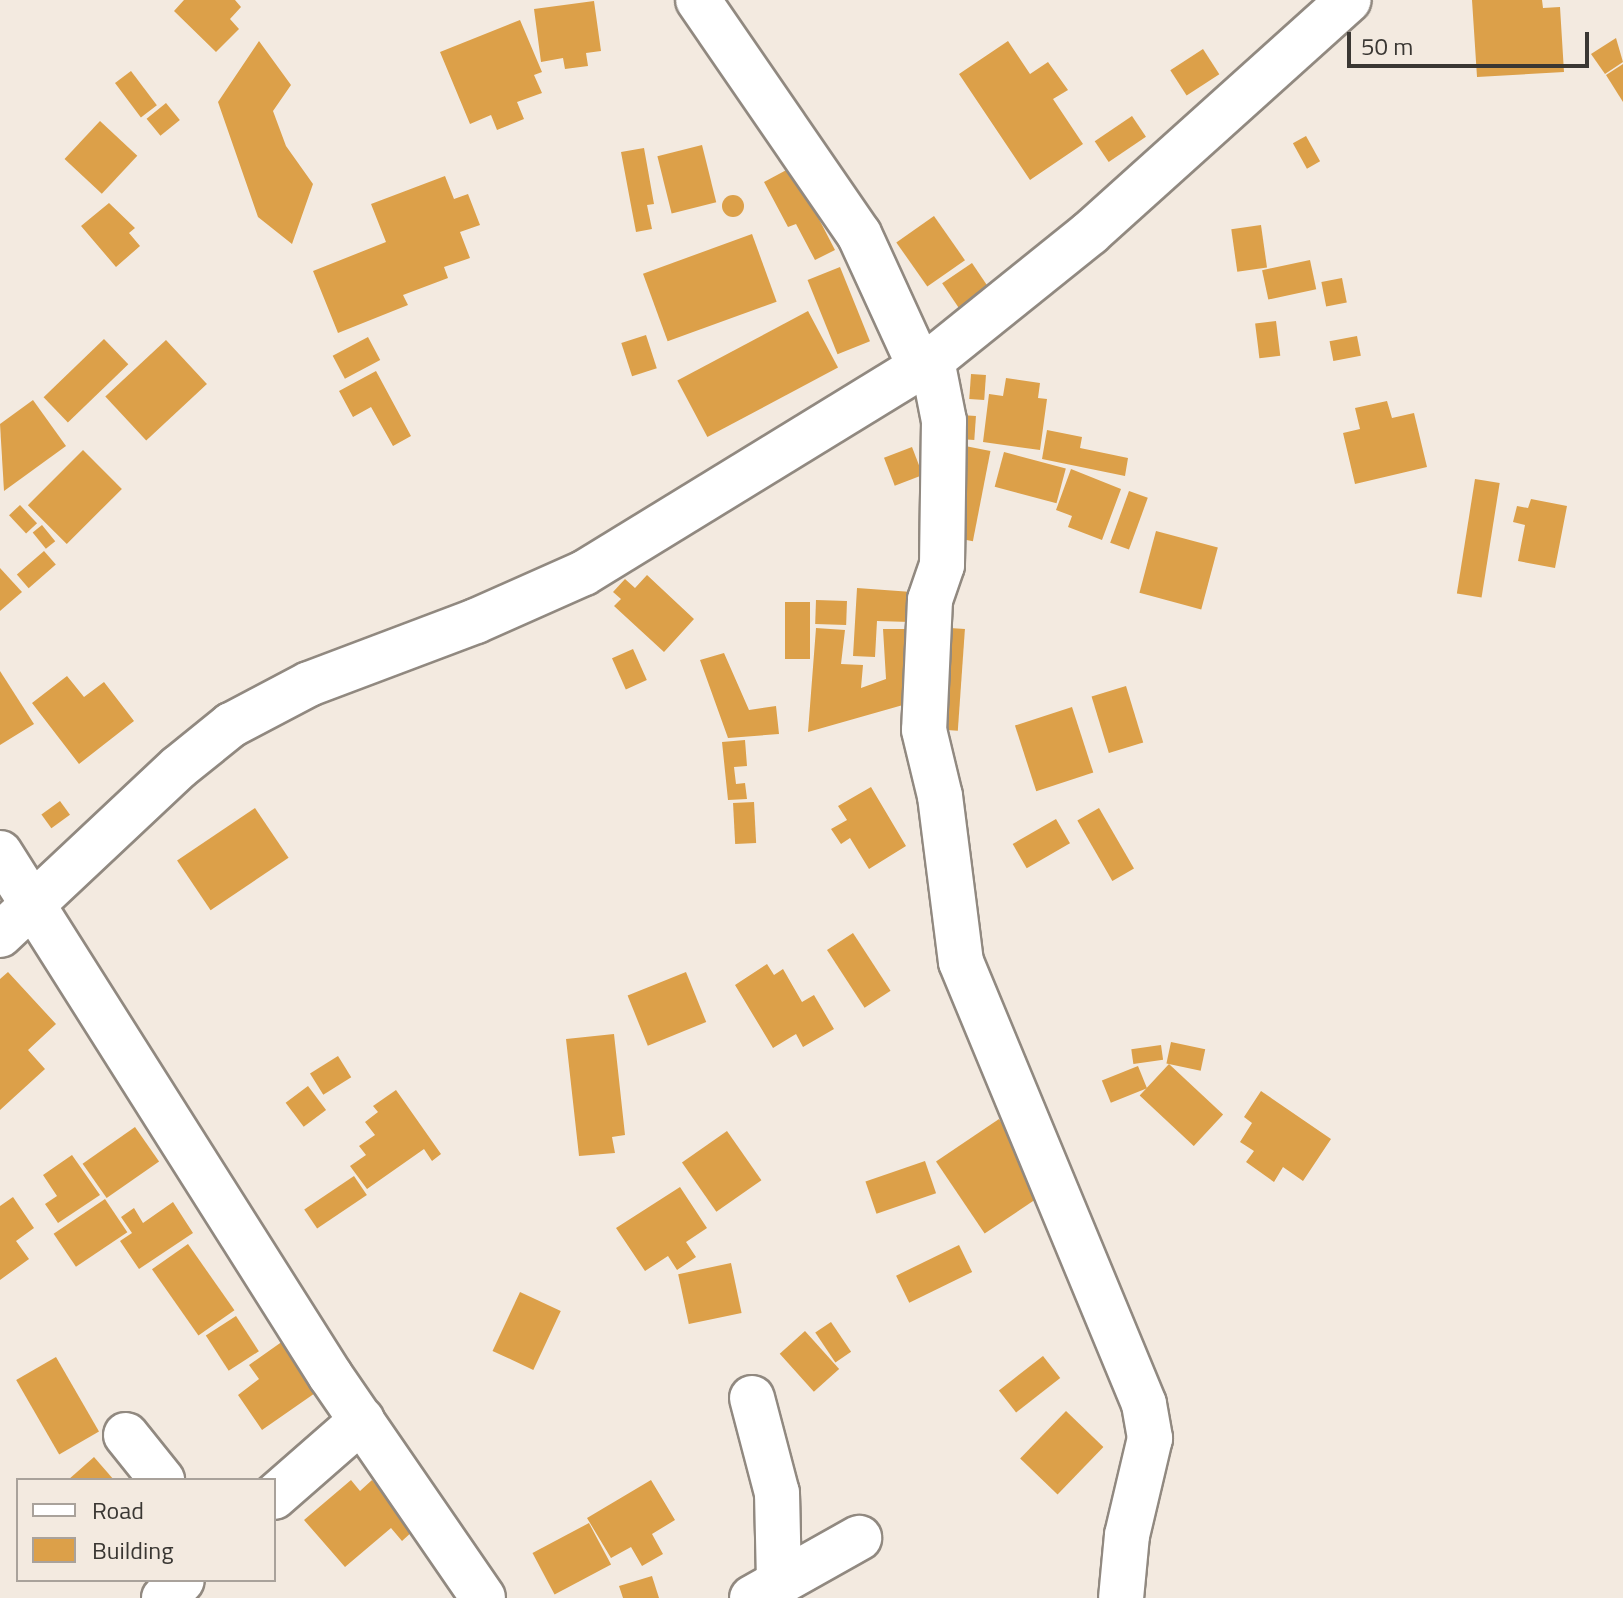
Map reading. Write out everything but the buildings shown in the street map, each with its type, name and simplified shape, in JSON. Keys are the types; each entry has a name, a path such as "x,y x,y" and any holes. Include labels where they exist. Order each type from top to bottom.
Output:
{"street":[{"path":"698,0 767,93 859,234 926,363 944,421 942,565 930,600 924,730 940,796 961,962 1144,1404 1150,1438 1127,1535 1121,1598"},
{"path":"0,935 179,767 231,725 309,684 476,621 584,573 926,363 1090,233 1325,7"},
{"path":"0,853 362,1420 483,1598"},
{"path":"752,1398 777,1493 766,1589"},
{"path":"276,1495 362,1420"},
{"path":"126,1435 160,1478"},
{"path":"766,1589 859,1538"},
{"path":"164,1598 180,1582"}]}
